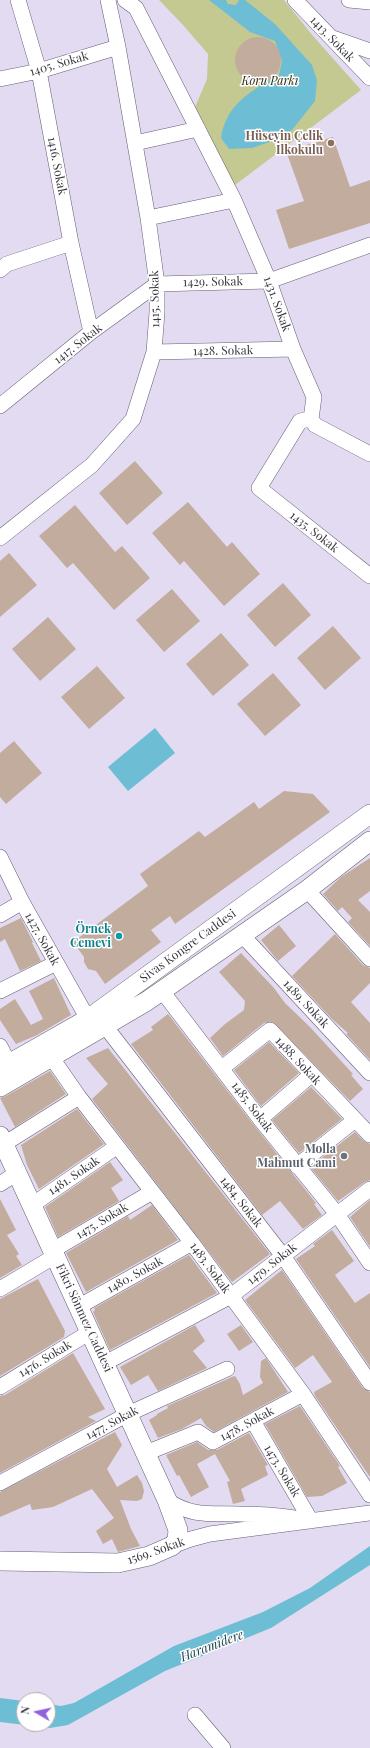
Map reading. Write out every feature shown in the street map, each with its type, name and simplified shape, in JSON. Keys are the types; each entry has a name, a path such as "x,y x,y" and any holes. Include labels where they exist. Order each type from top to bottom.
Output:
{"main road":[{"name":"Sivas Kongre Caddesi","path":"47,1051 88,1019 370,814"},
{"name":"Sivas Kongre Caddesi","path":"6,1074 47,1051 105,1026 162,991 307,890 369,843"},
{"name":"Fikri Sönmez Caddesi","path":"2,1140 167,1500 178,1530 177,1540 172,1546"},
{"name":"1569. Sokak","path":"0,1561 118,1563 149,1556 172,1546"}],"street":[{"name":"1416. Sokak","path":"18,0 39,71 71,243 91,332"},
{"name":"1415. Sokak","path":"0,538 92,465 133,419 154,352 157,312 157,284 148,218 118,47 108,0"},
{"name":"1431. Sokak","path":"125,0 136,8 234,200 269,281 293,349 314,397 311,419"},
{"name":"1413. Sokak","path":"295,0 370,78"},
{"path":"349,0 370,2"},
{"path":"330,37 370,51"},
{"name":"1405. Sokak","path":"0,79 39,71 118,47"},
{"path":"135,143 198,129"},
{"path":"148,218 234,200"},
{"path":"2,263 71,243"},
{"name":"1429. Sokak","path":"157,284 269,281 370,245"},
{"name":"1417. Sokak","path":"0,406 91,332 157,284"},
{"name":"1428. Sokak","path":"154,352 293,349"},
{"path":"311,419 315,424 370,454"},
{"name":"1435. Sokak","path":"311,419 300,421 259,488 370,576"},
{"path":"354,445 370,441"},
{"name":"1427. Sokak","path":"0,857 22,902 88,1019"},
{"path":"307,890 370,959"},
{"path":"0,915 22,902"},
{"name":"1489. Sokak","path":"242,935 370,1073"},
{"path":"0,991 56,963"},
{"name":"1485. Sokak","path":"162,991 260,1119 337,1214 370,1263"},
{"name":"1484. Sokak","path":"105,1026 283,1256 370,1383"},
{"name":"1488. Sokak","path":"222,1068 270,1030 311,1075 370,1135"},
{"path":"0,1046 6,1074"},
{"name":"1483. Sokak","path":"47,1051 116,1147 192,1244 303,1394 370,1495"},
{"path":"260,1119 311,1075"},
{"path":"2,1140 79,1097"},
{"path":"297,1166 355,1120"},
{"name":"1481. Sokak","path":"32,1205 116,1147"},
{"path":"0,1184 17,1173"},
{"name":"1479. Sokak","path":"105,1364 231,1296 370,1189"},
{"name":"1475. Sokak","path":"0,1290 54,1253 152,1192"},
{"name":"1480. Sokak","path":"78,1307 192,1244"},
{"name":"1476. Sokak","path":"0,1387 90,1332"},
{"name":"1477. Sokak","path":"0,1483 128,1414 227,1369"},
{"name":"1478. Sokak","path":"146,1453 198,1432 212,1442 303,1394"},
{"name":"1473. Sokak","path":"252,1421 311,1521"},
{"name":"1569. Sokak","path":"167,1500 179,1508 189,1511 211,1514 274,1515 311,1521"},
{"name":"1569. Sokak","path":"172,1546 210,1534 370,1513"},
{"path":"195,1715 219,1747"}],"green space":[{"name":"Koru Parkı","path":"159,0 284,0 313,36 361,90 235,185 193,112 207,79 208,54"}],"water":[{"path":"209,0 226,0 228,4 236,5 239,0 245,0 275,24 312,65 317,80 315,101 292,130 275,140 252,148 229,149 221,138 228,116 234,107 250,93 279,75 282,61 275,41 250,32"},
{"path":"155,728 175,753 128,791 108,767"},
{"name":"Haramidere","path":"370,1546 370,1565 271,1628 165,1671 68,1725 56,1727 56,1705 61,1706 74,1703 174,1646 263,1612 310,1588"},
{"path":"0,1698 16,1700 16,1724 0,1722"}],"building":[{"path":"258,37 271,41 277,47 281,60 277,73 271,79 258,83 245,79 239,73 235,60 239,47 245,41"},
{"path":"333,137 350,187 370,180 370,223 289,249 276,210 304,201 286,151"},
{"path":"135,461 163,493 127,525 99,493"},
{"path":"188,502 227,547 232,542 260,574 224,606 184,561 180,565 152,533"},
{"path":"75,505 115,552 122,546 150,578 114,610 73,563 67,568 39,536"},
{"path":"9,553 37,585 0,617 0,561"},
{"path":"283,583 311,615 275,647 247,615"},
{"path":"172,589 200,621 164,652 136,620"},
{"path":"48,617 76,649 40,681 12,649"},
{"path":"333,626 361,658 325,690 297,658"},
{"path":"221,633 249,665 213,696 186,664"},
{"path":"97,666 125,698 89,729 61,697"},
{"path":"273,673 301,705 265,736 237,704"},
{"path":"14,741 42,773 6,804 0,797 0,753"},
{"path":"284,791 313,794 330,812 175,924 170,916 151,930 161,942 105,984 96,971 88,969 84,962 84,957 73,942 148,886 140,874 199,831 205,837 254,802 259,809"},
{"path":"370,858 370,891 358,900 370,912 370,946 348,922 352,918 342,907 338,911 323,894 341,877"},
{"path":"21,918 41,961 20,971 5,939 0,942 0,928"},
{"path":"279,925 296,946 278,961 261,940"},
{"path":"335,934 363,965 370,968 370,983 351,1002 370,1023 370,1060 346,1034 348,1033 332,1019 292,976"},
{"path":"241,953 274,988 285,1003 310,1027 353,1074 351,1075 363,1089 350,1101 273,1022 264,1023 223,1056 210,1038 225,1024 244,1010 245,1001 219,972"},
{"path":"54,978 71,1015 37,1035 16,1044 0,1020 0,1009 15,999 31,1025 43,1019 29,991"},
{"path":"168,1014 316,1203 314,1204 322,1215 303,1229 280,1201 262,1215 131,1044 153,1030 151,1027"},
{"path":"269,1042 299,1073 261,1106 234,1070"},
{"path":"108,1048 270,1254 232,1282 92,1099 108,1084 86,1058"},
{"path":"50,1071 66,1094 15,1127 0,1098"},
{"path":"311,1087 342,1119 299,1153 272,1120"},
{"path":"77,1109 104,1144 39,1189 27,1165 21,1145"},
{"name":"Molla Mahmut Cami","path":"355,1132 364,1141 370,1144 370,1180 338,1201 310,1167"},
{"path":"110,1162 123,1180 111,1188 119,1201 58,1237 45,1207"},
{"path":"0,1199 16,1230 7,1235 19,1254 16,1256 22,1265 0,1278"},
{"path":"370,1200 370,1247 350,1217"},
{"path":"152,1205 178,1240 86,1292 66,1253 128,1216 130,1220"},
{"path":"332,1230 354,1261 335,1275 355,1303 370,1293 370,1367 296,1259 315,1246 313,1244"},
{"path":"189,1255 217,1293 110,1350 93,1312 95,1310 94,1308"},
{"path":"282,1270 363,1388 370,1392 370,1477 315,1396 314,1392 332,1382 313,1355 295,1368 245,1300"},
{"path":"38,1279 65,1331 64,1337 0,1376 0,1299"},
{"path":"195,1325 205,1341 193,1351 207,1368 158,1391 148,1375 131,1385 120,1367"},
{"path":"241,1325 253,1342 239,1351 227,1334"},
{"path":"73,1353 105,1409 88,1417 96,1421 0,1473 0,1396 5,1395"},
{"path":"266,1358 288,1392 214,1432 206,1426 201,1418 182,1429 158,1438 149,1420 168,1408 167,1406 235,1376 240,1384 243,1395 263,1383 260,1377 261,1361"},
{"path":"300,1406 340,1466 338,1467 347,1483 322,1496 307,1497 265,1424"},
{"path":"115,1432 122,1445 107,1469 117,1487 137,1475 142,1483 144,1491 142,1499 137,1501 120,1500 131,1529 140,1546 118,1552 112,1539 103,1544 96,1531 114,1518 92,1489 53,1507 32,1510 30,1504 0,1517 0,1492"},
{"path":"249,1433 268,1465 265,1466 268,1475 241,1489 245,1501 233,1504 227,1482 230,1481 215,1454 197,1464 209,1487 191,1497 179,1475 177,1476 166,1455 197,1442 208,1450 217,1450"}],"place":[{"name":"Hüseyin Çelik İlkokulu","path":"331,143"},
{"name":"Örnek Cemevi","path":"119,936"},
{"name":"Molla Mahmut Cami","path":"344,1156"}]}
